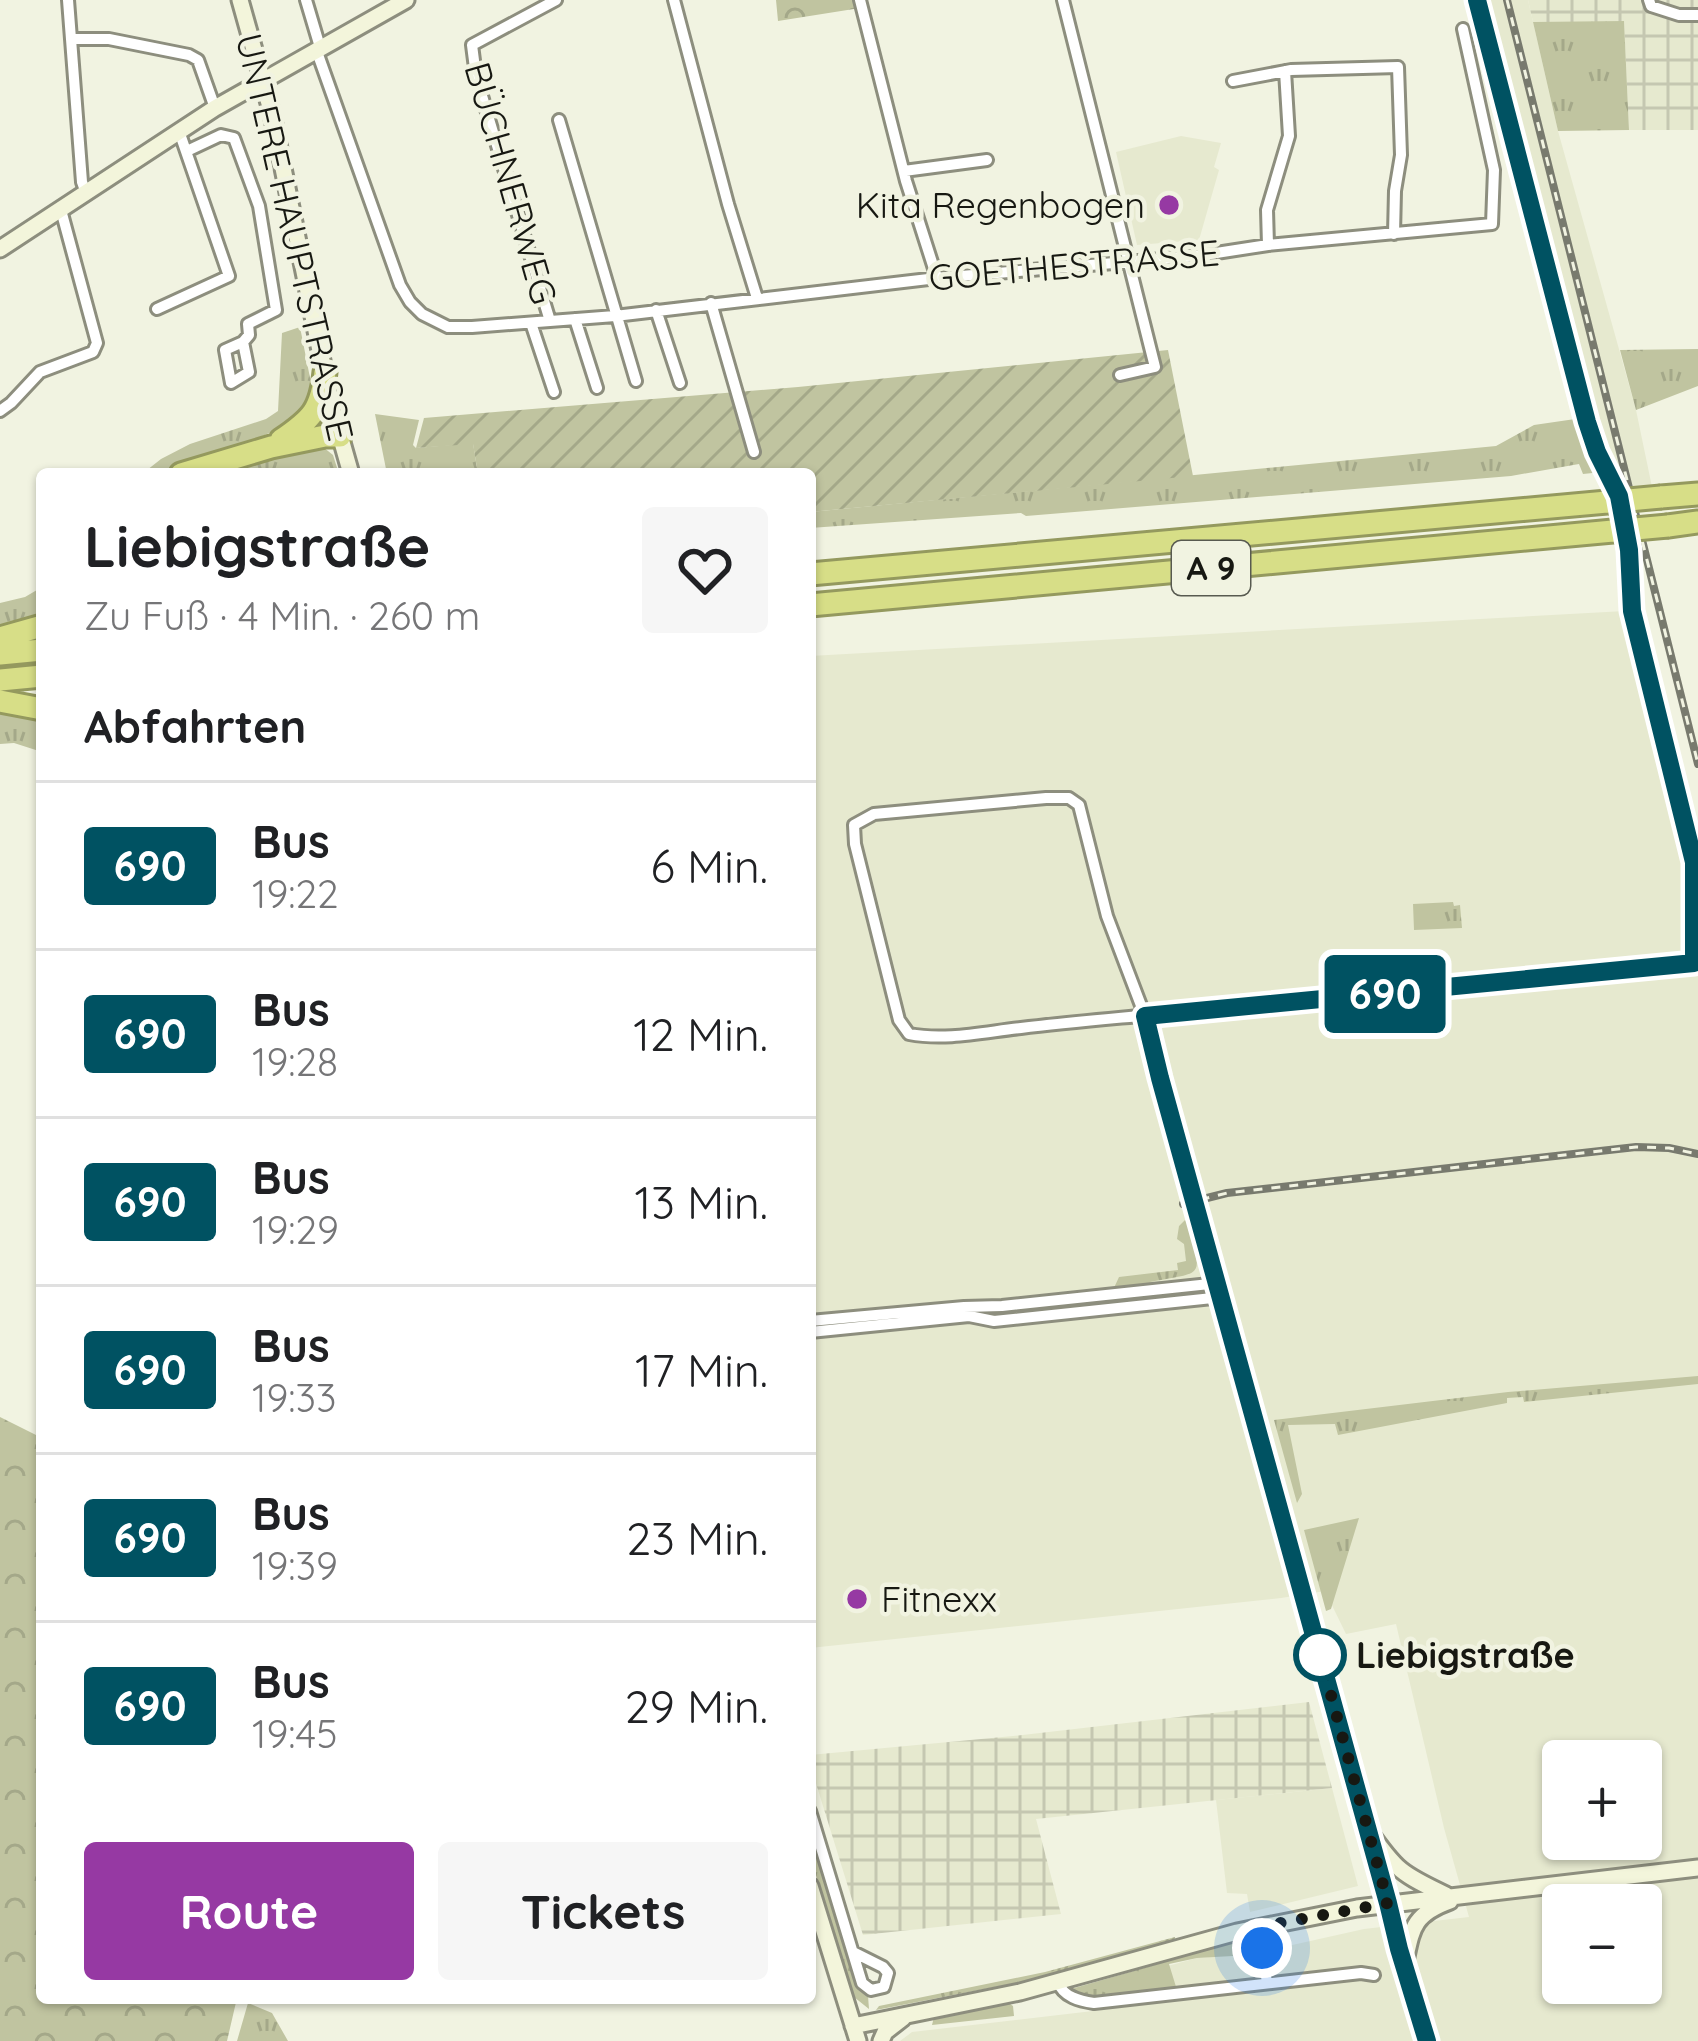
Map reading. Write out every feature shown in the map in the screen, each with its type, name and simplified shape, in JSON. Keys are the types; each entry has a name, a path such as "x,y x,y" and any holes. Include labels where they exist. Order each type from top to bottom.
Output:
{"highway":[{"path":"271,447 316,410 325,372"},
{"path":"303,425 328,422 339,431"},
{"path":"209,468 339,431"},
{"name":"A 9","path":"816,573 1698,494"},
{"name":"A 9","path":"816,604 1698,522"},
{"path":"0,638 36,628"},
{"path":"0,654 36,651"},
{"path":"0,680 36,677"},
{"path":"0,701 36,708"}],"main road":[{"name":"UNTERE HAUPTSTRASSE","path":"240,0 349,468"},
{"path":"0,248 262,79 406,0"},
{"path":"1368,1830 1393,1866 1448,1897"},
{"path":"816,1905 856,2033 908,2015 1058,1982 1259,1927 1388,1903 1698,1868"},
{"path":"1404,1966 1415,1922 1440,1904 1467,1895"},
{"path":"881,2041 892,2024 908,2015"}],"street":[{"path":"68,0 86,193"},
{"name":"GOETHESTRASSE","path":"306,0 318,48 400,285 422,314 448,327 615,316 937,278 1492,224 1493,170 1463,29"},
{"name":"BÜCHNERWEG","path":"550,321 476,76 472,45 556,0"},
{"path":"674,0 757,298"},
{"path":"860,0 937,278"},
{"path":"1063,0 1156,367 1120,375"},
{"path":"1649,0 1651,6 1679,15 1698,15"},
{"path":"72,39 109,39 189,55 198,60 215,108"},
{"path":"1233,81 1285,71 1398,67 1401,155 1394,233"},
{"path":"1268,245 1267,211 1289,136 1285,71"},
{"path":"559,120 636,381"},
{"path":"157,309 229,276 179,131"},
{"path":"187,152 220,135 234,138 259,206 276,310 248,325 249,335 243,342"},
{"path":"904,171 987,160"},
{"path":"0,411 40,372 93,352 97,343 61,210"},
{"path":"711,303 754,452"},
{"path":"656,310 680,383"},
{"path":"575,319 597,388"},
{"path":"532,323 554,392"},
{"path":"1426,2041 1145,1016 1107,916 1082,812 1075,800 1046,798 867,816 854,825 899,1020 909,1034 941,1037 1145,1016 1698,962"},
{"path":"816,1321 1219,1283"},
{"path":"816,1331 969,1316 994,1321 1222,1297"},
{"path":"816,1831 853,1952"},
{"path":"1259,1927 1267,1983"},
{"path":"1058,1982 1073,1998 1094,2003 1374,1975"}],"shaded area":[{"path":"1474,0 1528,0 1558,131 1636,410 1657,511 1619,514 1582,418"},
{"path":"1528,0 1698,0 1698,130 1629,130 1624,22 1533,22"},
{"name":"Kita Regenbogen","path":"1181,136 1221,143 1214,167 1219,170 1199,240 1137,245 1116,152"},
{"path":"1625,611 1698,911 1698,2041 900,2041 912,2032 1110,2009 1120,1979 1197,1958 1252,1954 1364,1929 1469,1917 1396,1624 1346,1634 1325,1591 816,1647 816,656"},
{"path":"1309,1702 1332,1788 1036,1819 1061,1914 863,1935 816,1783 816,1754"},
{"path":"1332,1788 1358,1886 1250,1912 1247,1894 1227,1893 1216,1800"}],"green space":[{"path":"776,0 858,0 860,8 778,21"},
{"path":"1624,21 1629,130 1558,131 1533,22"},
{"path":"300,327 312,388 307,406 286,426 187,468 150,468 190,444 278,411 282,333"},
{"path":"1698,349 1698,386 1636,410 1620,350"},
{"path":"1168,350 1193,476 816,511 816,468 477,468 473,444 416,448 424,418"},
{"path":"375,414 419,420 416,448 473,443 477,468 386,468"},
{"path":"1582,418 1602,472 1583,474 1579,464 1511,476 1026,516 816,528 816,511 1496,446 1534,425"},
{"path":"323,447 333,455 337,468 229,468"},
{"path":"36,591 36,622 0,631 0,603"},
{"path":"0,706 36,713 36,750 0,744"},
{"path":"1413,904 1460,905 1462,928 1414,930"},
{"path":"1185,1220 1196,1254 1195,1270 1150,1282 1193,1280 1113,1290 1119,1277 1178,1270 1177,1263 1186,1261 1184,1244 1177,1239"},
{"path":"1698,1376 1698,1384 1524,1402 1523,1397 1507,1398 1507,1403 1338,1435 1335,1424 1288,1425 1302,1494 1297,1503 1274,1420 1508,1392"},
{"path":"0,1417 36,1435 36,2004 236,2004 227,2041 0,2041"},
{"path":"1359,1518 1331,1609 1326,1611 1304,1530"},
{"path":"816,1848 869,2009 854,1997 816,1876"},
{"path":"1175,1937 1174,1942 1041,1978 876,2010 879,2006 1045,1972"},
{"path":"1238,1941 1252,1945 1257,1962 1253,1963 1251,1955 1169,1964 1177,1990 1092,1997 1071,1989"},
{"path":"1007,2002 1014,2016 932,2025 934,2017"},
{"path":"250,2004 272,2013 288,2041 237,2041"}],"railway":[{"path":"1507,0 1698,764"},
{"path":"1183,1204 1227,1193 1636,1147 1698,1154"}],"bus line":[{"name":"690","path":"1427,2041 1145,1016 1694,963 1694,862 1632,611 1625,522 1610,472 1587,422 1477,0"}],"place":[{"name":"Kita Regenbogen","path":"1169,205"},
{"name":"Fitnexx","path":"857,1599"},
{"name":"Liebigstraße","path":"1320,1655"}],"route":[{"path":"1262,1948 1259,1927 1388,1903 1320,1655"}]}
